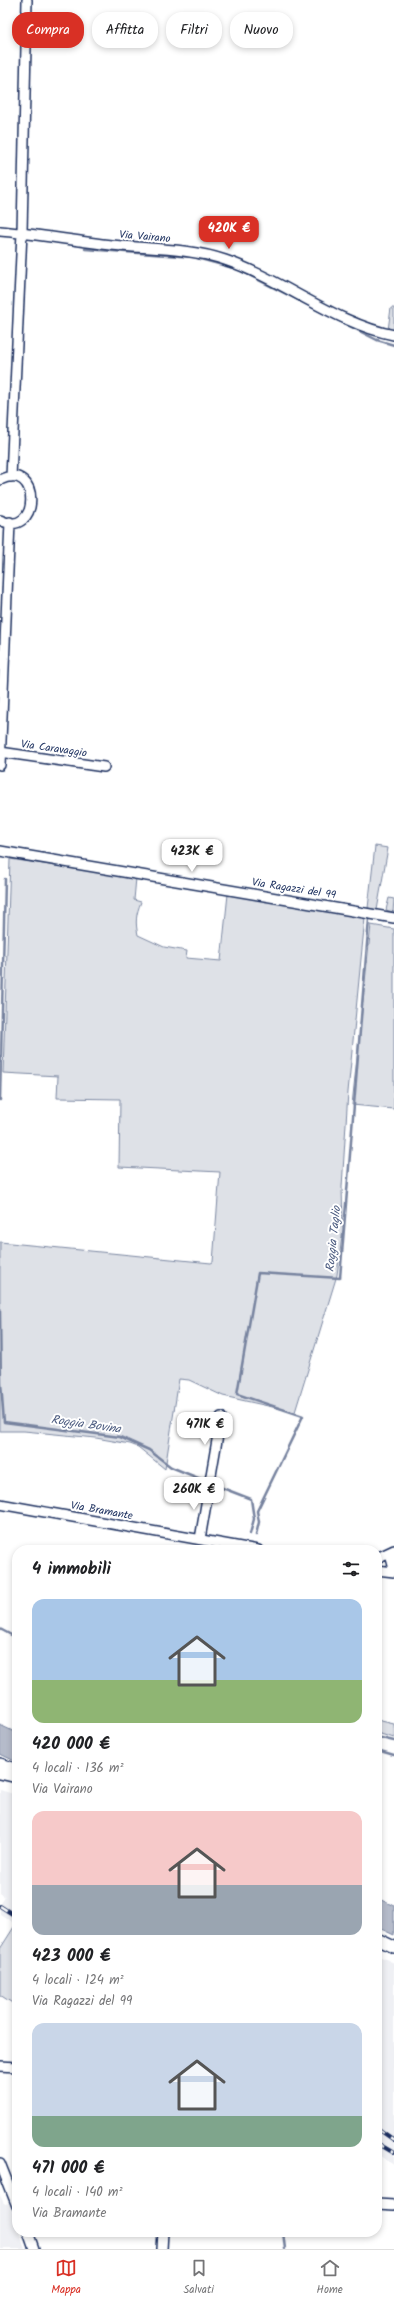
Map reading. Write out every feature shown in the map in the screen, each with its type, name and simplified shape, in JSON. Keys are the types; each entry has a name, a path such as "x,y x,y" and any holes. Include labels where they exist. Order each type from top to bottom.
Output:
{"main road":[{"path":"0,1764 12,1768"},
{"path":"0,1773 12,1776"},
{"path":"382,1941 394,1947"}],"street":[{"path":"11,477 22,232 27,0"},
{"name":"Via Vairano","path":"0,231 22,232 95,243 180,251 224,260 253,272 366,328 394,336"},
{"path":"0,480 11,477 25,483 32,496 29,511 18,521 10,522 0,520"},
{"path":"0,765 10,522"},
{"name":"Via Caravaggio","path":"0,752 104,767"},
{"name":"Via Ragazzi del 99","path":"0,851 394,918"},
{"path":"200,1540 221,1416"},
{"name":"Via Bramante","path":"0,1504 229,1545"},
{"path":"382,1556 394,1551"},
{"path":"394,1551 391,1558 394,1569"},
{"path":"382,1571 394,1572"},
{"path":"0,2066 12,2067"},
{"path":"0,2163 12,2193"},
{"path":"382,2204 394,2205"},
{"path":"30,2237 34,2249"},
{"path":"162,2249 163,2237"}],"shaded area":[{"path":"391,308 394,308 394,331 388,330"},
{"path":"375,846 388,848 377,910 368,908"},
{"path":"10,859 136,878 134,900 141,902 136,918 138,935 164,947 187,951 186,958 221,961 228,894 365,918 348,1092 342,1187 343,1229 337,1275 295,1412 223,1396 189,1380 179,1379 165,1469 138,1447 130,1444 96,1438 24,1431 0,1431 0,1242 211,1263 213,1262 220,1172 119,1167 120,1099 57,1098 58,1076 3,1073"},
{"path":"389,898 394,899 393,912 386,910"},
{"path":"371,925 394,929 394,1109 352,1105"},
{"path":"382,1721 394,1724 394,1738 382,1734"},
{"path":"0,1790 12,1794 12,1922 0,1914 0,1905 5,1897 0,1893"},
{"path":"12,1930 12,2003 0,1995 0,1949"},
{"path":"382,1957 394,1963 394,2165 382,2157"},
{"path":"0,2195 4,2204 9,2203 12,2212 12,2237 21,2237 25,2249 0,2249"}],"water":[{"path":"0,1725 12,1731 12,1760 0,1754"},
{"path":"382,1900 394,1906 394,1935 382,1929"}],"waterway":[{"path":"85,249 193,257 237,269"},
{"path":"243,272 377,340 394,345"},
{"name":"Roggia Bovina","path":"0,1100 5,879"},
{"name":"Roggia Taglio","path":"256,1535 259,1522 257,1511 303,1416 237,1394 258,1273 340,1278 369,919"},
{"name":"Roggia Bovina","path":"0,1311 1,1383 4,1422 120,1437 149,1450 171,1467 208,1482"},
{"name":"Roggia Bovina","path":"212,1484 251,1499 254,1519 250,1534"},
{"path":"0,1629 12,1635"},
{"name":"Roggia Taglio","path":"382,1738 394,1741"},
{"path":"382,1751 394,1755"},
{"path":"284,2237 285,2249"}],"railway":[{"path":"0,1906 12,1914"},
{"path":"382,2132 394,2140"},
{"path":"382,2146 394,2153"}]}
